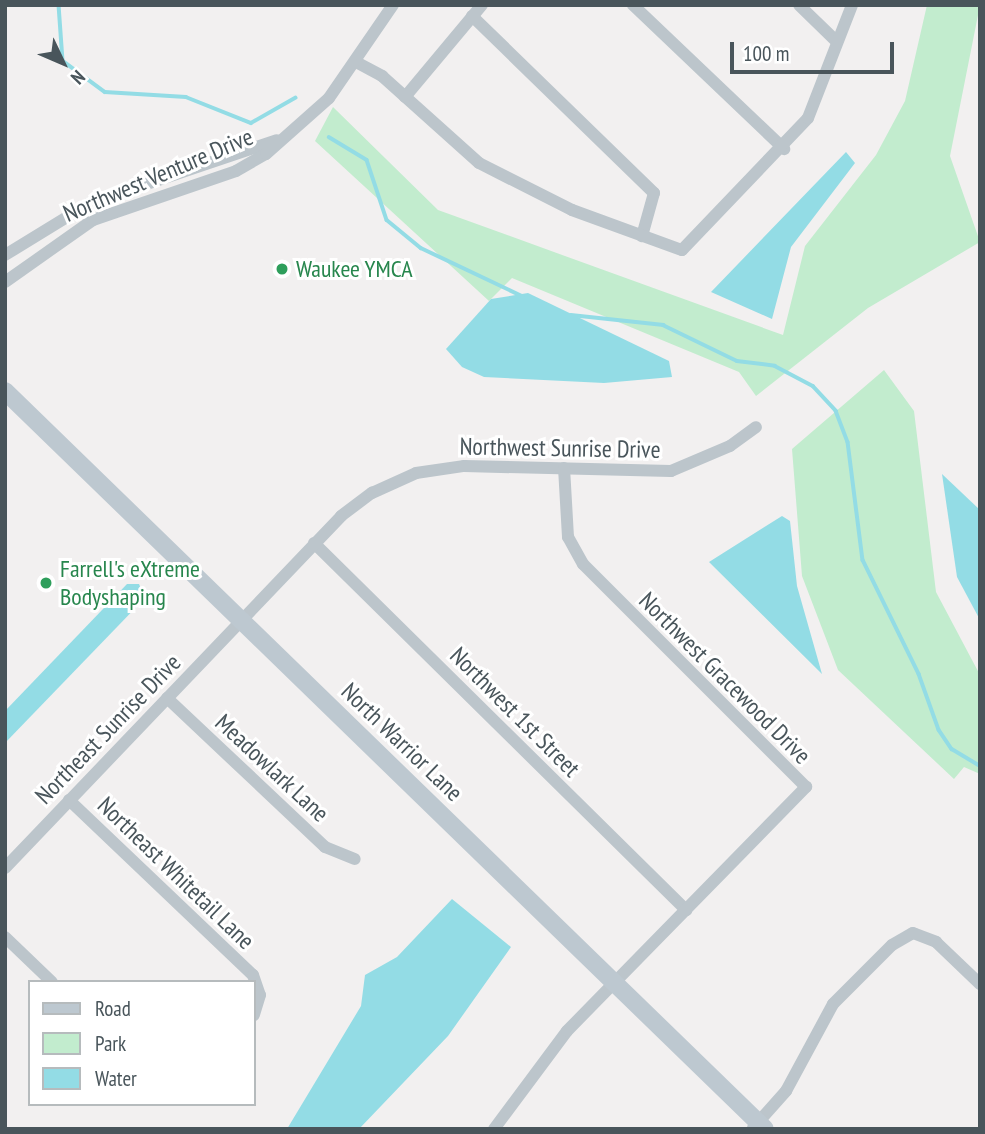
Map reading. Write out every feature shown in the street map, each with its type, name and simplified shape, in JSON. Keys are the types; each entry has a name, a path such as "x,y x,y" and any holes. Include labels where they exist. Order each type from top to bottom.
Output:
{"street":[{"name":"Northwest Venture Drive","path":"5,282 93,220 236,171 294,134 356,62 393,5"},
{"path":"405,97 482,5"},
{"path":"633,5 784,149"},
{"path":"799,5 834,39"},
{"path":"356,62 405,97 479,163 572,210 642,236 686,248 784,149 808,118 834,39 852,5"},
{"path":"472,16 654,193 642,236"},
{"name":"Northwest Venture Drive","path":"5,255 90,203 294,134"},
{"name":"North Warrior Lane","path":"5,391 614,982 759,1127"},
{"name":"Northwest Sunrise Drive","path":"241,620 314,543 372,493 416,473 464,466 671,471 730,446 757,427"},
{"name":"Northwest Gracewood Drive","path":"494,1129 567,1031 806,787 583,564 568,537 564,468"},
{"name":"Northwest 1st Street","path":"314,543 686,910"},
{"name":"Northeast Sunrise Drive","path":"5,867 241,620"},
{"name":"Meadowlark Lane","path":"167,698 325,846 355,859"},
{"name":"Northeast Whitetail Lane","path":"69,800 253,975 255,980"},
{"path":"759,1127 786,1091 833,1004 892,945 913,933 936,942 980,984"},
{"path":"5,937 50,980"},
{"name":"Northeast Whitetail Lane","path":"256,984 260,995 256,1008"}],"green space":[{"path":"927,5 980,5 950,156 980,242 868,308 756,396 739,372 512,278 489,301 315,141 333,107 438,210 783,335 805,246 876,155 905,101"},
{"path":"884,370 914,411 936,592 980,675 980,774 964,767 954,779 838,670 802,576 792,449"}],"water":[{"path":"846,152 855,163 791,247 772,319 711,292"},
{"path":"528,293 669,361 672,377 604,383 484,377 462,367 446,349 491,299"},
{"path":"942,474 980,510 980,620 957,577"},
{"path":"782,516 790,521 797,586 822,674 709,562"},
{"path":"127,584 139,584 145,598 5,743 5,711"},
{"path":"452,899 511,947 448,1036 359,1129 287,1129 361,1006 365,975 397,957"}],"waterway":[{"path":"59,5 63,61 105,92 186,97 251,123 295,98"},
{"path":"329,137 367,160 387,220 421,248 522,296"},
{"path":"571,315 663,325 737,361 775,366 813,386 836,411 848,442 863,560 919,674 939,730 952,749 980,766"}],"place":[{"name":"Waukee YMCA","path":"282,269"},
{"name":"Farrell's eXtreme Bodyshaping","path":"46,583"}]}
